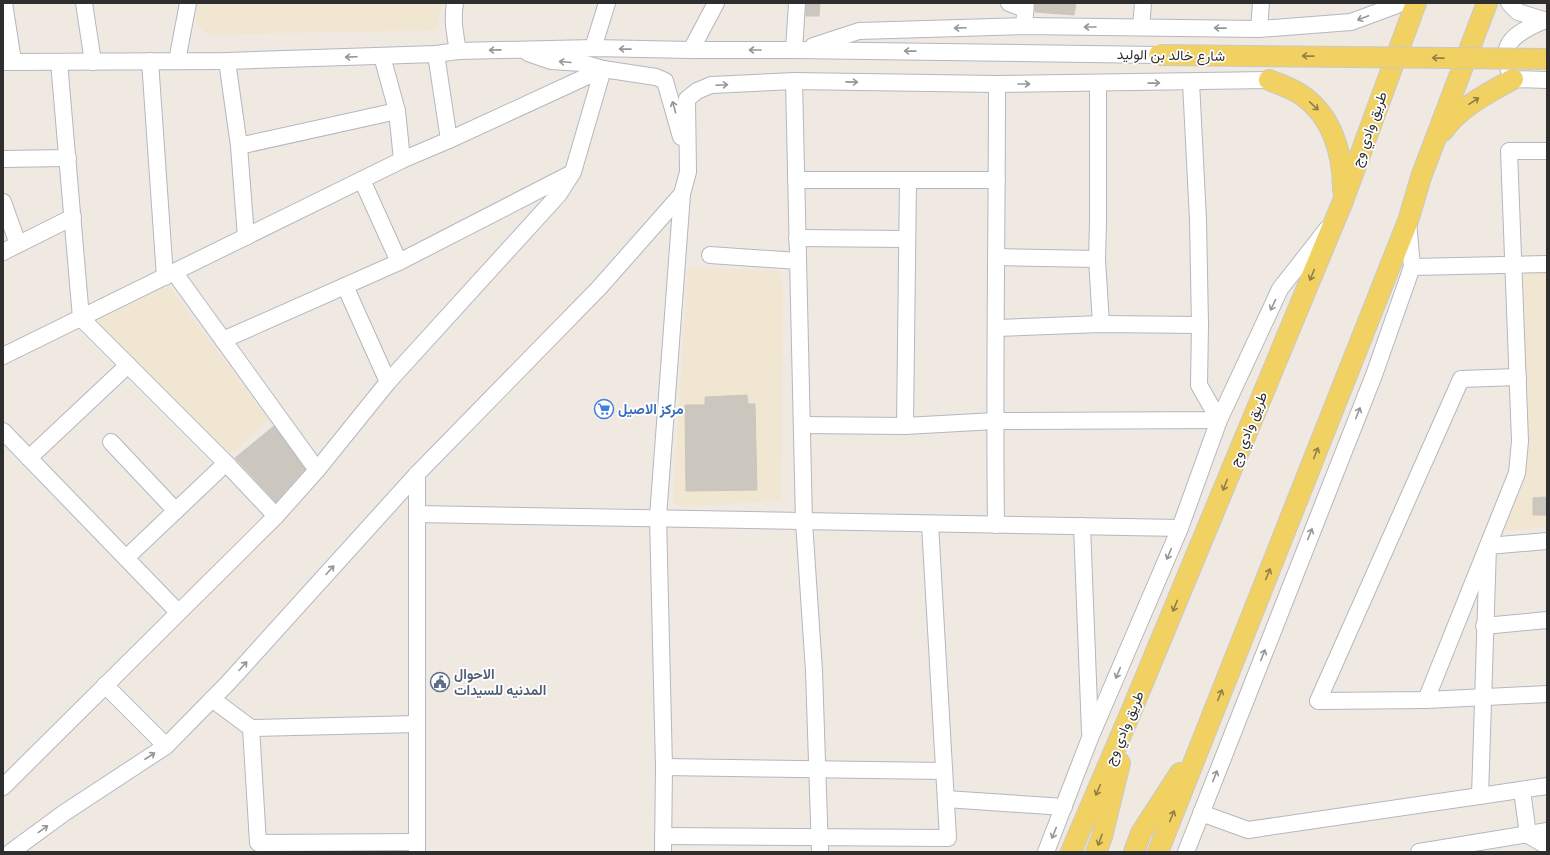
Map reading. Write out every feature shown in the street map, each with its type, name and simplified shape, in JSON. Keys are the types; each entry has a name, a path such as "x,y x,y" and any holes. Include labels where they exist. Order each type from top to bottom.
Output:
{"main road":[{"name":"طريق وادي وج","path":"1071,852 1133,707 1340,208 1416,3"},
{"path":"1158,852 1408,221 1421,177 1487,3"},
{"name":"شارع خالد بن الوليد","path":"1159,55 1547,59"},
{"path":"1421,177 1435,143 1450,121 1461,110 1513,79"},
{"path":"1269,80 1299,93 1318,108 1329,126 1337,146 1343,170 1340,208"},
{"path":"1096,852 1102,837 1133,707"},
{"path":"1134,852 1141,833 1205,734"}],"street":[{"path":"4,3 8,62"},
{"path":"84,3 93,62"},
{"path":"177,61 188,3"},
{"path":"455,3 453,15 454,32 458,50"},
{"path":"593,48 607,3"},
{"path":"691,50 716,3"},
{"path":"797,3 798,50 858,31 1024,26 1259,29 1351,22 1397,5 1398,3"},
{"path":"1009,3 1025,6 1024,26"},
{"path":"1141,27 1143,3"},
{"path":"1259,29 1261,3"},
{"path":"1509,3 1518,12 1545,21"},
{"path":"1545,21 1527,28 1512,38 1505,55 1507,67 1513,79 1547,80"},
{"name":"شارع خالد بن الوليد","path":"8,62 227,61 436,54 458,50 593,48 1159,55"},
{"path":"515,49 551,61 582,63 603,69 656,76 665,81 680,128 688,172"},
{"path":"436,54 449,140"},
{"path":"382,56 397,111 402,160"},
{"path":"150,61 169,275 223,340 317,470"},
{"path":"227,61 239,146 246,237"},
{"path":"59,62 81,318 226,463 276,516"},
{"path":"3,356 402,160 603,69"},
{"path":"3,787 105,684 276,516 317,470 388,382 559,194 573,172 603,69"},
{"path":"663,852 664,767 658,517 682,194 688,172 687,99 697,91 711,85 794,81 1098,84 1269,80"},
{"path":"794,81 804,522 814,671 820,845"},
{"path":"1191,82 1198,220 1200,325 1199,385 1219,420"},
{"path":"996,84 996,525"},
{"path":"1098,84 1097,259 1101,324"},
{"path":"239,146 397,111"},
{"path":"1426,700 1517,473 1520,441 1509,151 1547,151"},
{"path":"3,159 68,158"},
{"path":"223,340 400,262 573,172"},
{"path":"362,180 400,262"},
{"path":"796,180 997,180"},
{"path":"905,426 908,180"},
{"path":"11,852 64,813 166,746 212,699 417,474 599,288 682,194"},
{"path":"3,202 18,244"},
{"path":"1046,852 1090,738 1180,528 1219,420 1280,289 1340,208"},
{"path":"3,252 73,217"},
{"path":"1186,852 1374,374 1412,267 1408,221"},
{"path":"797,238 907,239"},
{"path":"710,255 798,262"},
{"path":"997,257 1097,259"},
{"path":"1412,267 1547,264"},
{"path":"345,286 388,382"},
{"path":"997,328 1101,324 1200,325"},
{"path":"29,458 128,365"},
{"path":"1518,378 1461,379 1318,701 1426,700 1547,694"},
{"path":"802,425 905,426 995,420 1219,420"},
{"path":"3,431 178,612"},
{"path":"111,442 176,511"},
{"path":"126,558 226,463"},
{"path":"250,728 258,843 417,847 417,474"},
{"path":"418,514 658,517 804,522 1180,528"},
{"path":"664,836 820,845 884,845 948,838 930,524"},
{"path":"1082,526 1090,738"},
{"path":"1488,546 1547,541"},
{"path":"1480,796 1484,626 1488,546"},
{"path":"1484,626 1547,620"},
{"path":"105,684 166,746"},
{"path":"212,699 250,728 417,724"},
{"path":"664,767 944,771"},
{"path":"1201,812 1248,830 1547,786"},
{"path":"1522,790 1528,835"},
{"path":"946,799 1064,807"},
{"path":"1419,852 1547,831"},
{"path":"1528,835 1547,846"}],"shaded area":[{"path":"198,3 442,3 435,30 207,35 195,22"},
{"path":"688,268 778,271 783,283 781,500 680,507 673,501"},
{"path":"1547,270 1547,527 1504,531 1523,477 1520,271"},
{"path":"166,282 269,420 228,456 92,320"}],"building":[{"path":"806,3 820,3 819,16 806,16"},
{"path":"1035,3 1076,3 1074,15 1035,12"},
{"path":"747,395 748,404 755,404 757,490 686,491 685,405 705,405 705,397"},
{"path":"274,426 305,469 276,502 235,458"},
{"path":"1547,497 1547,515 1533,515 1533,498"}],"place":[{"name":"مركز الاصيل","path":"604,409"},
{"name":"الاحوال المدنيه للسيدات","path":"440,682"}]}
